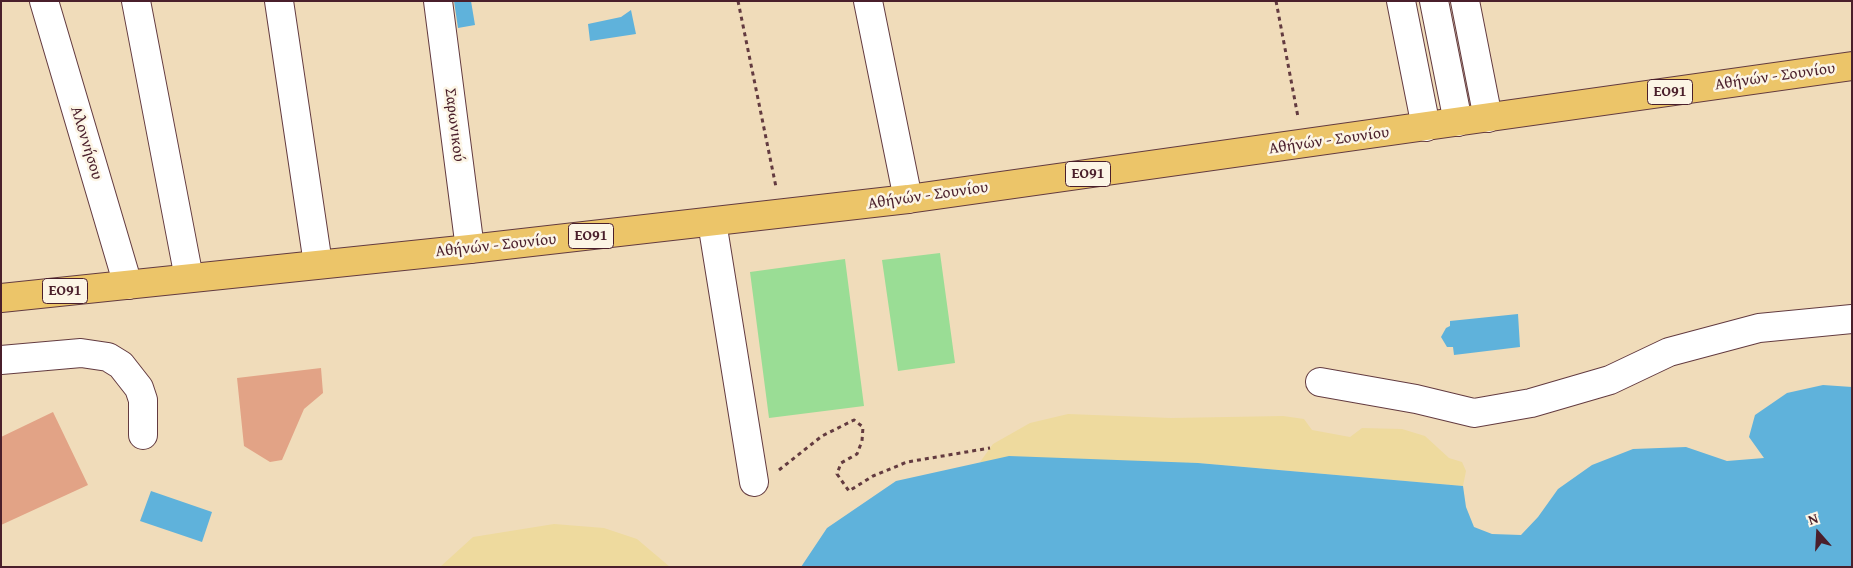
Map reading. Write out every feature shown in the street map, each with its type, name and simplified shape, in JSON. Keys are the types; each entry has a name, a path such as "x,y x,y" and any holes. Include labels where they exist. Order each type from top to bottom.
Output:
{"main road":[{"name":"Αθήνών - Σουνίου","path":"1,298 782,215 1304,144 1852,66"}],"street":[{"name":"Αλοννήσου","path":"44,1 128,285"},
{"path":"136,1 189,278"},
{"path":"279,1 318,264"},
{"name":"Σαρωνικού","path":"438,1 470,249"},
{"path":"868,1 908,199"},
{"path":"1401,1 1426,127"},
{"path":"1434,1 1458,122"},
{"path":"1465,1 1488,118"},
{"path":"712,222 754,482"},
{"path":"1320,382 1416,399 1474,413 1531,403 1602,382 1669,352 1759,328 1852,319"},
{"path":"1,360 81,353 108,357 121,365 139,388 143,400 143,435"}],"path":[{"path":"738,1 782,215"},
{"path":"1276,1 1304,144"},
{"path":"754,482 774,474 822,436 854,420 862,427 862,441 857,454 841,463 837,474 849,491 873,476 907,462 990,448"}],"green space":[{"path":"940,253 955,363 898,371 882,260"},
{"path":"845,259 864,406 769,418 750,272"}],"sand":[{"path":"1068,414 1171,418 1283,416 1304,419 1312,430 1350,437 1362,428 1402,429 1425,436 1449,458 1462,462 1466,471 1463,486 1198,463 980,462 993,444 1030,423"},
{"path":"554,524 604,528 637,539 670,567 440,567 473,537"}],"water":[{"path":"454,1 471,1 475,25 458,28"},
{"path":"631,10 636,34 590,41 588,24 621,17"},
{"path":"1518,314 1520,347 1454,355 1453,347 1447,347 1441,337 1446,328 1450,326 1450,321"},
{"path":"1823,385 1852,387 1852,567 801,567 827,528 896,481 1009,456 1198,463 1463,486 1466,507 1474,527 1492,534 1521,535 1538,517 1558,489 1592,465 1633,449 1686,447 1727,461 1764,458 1749,437 1755,415 1787,393"},
{"path":"151,491 212,512 202,542 140,521"}],"building":[{"path":"321,368 323,393 304,409 282,460 270,462 244,446 237,378"},
{"path":"53,412 88,485 1,525 1,437"}]}
